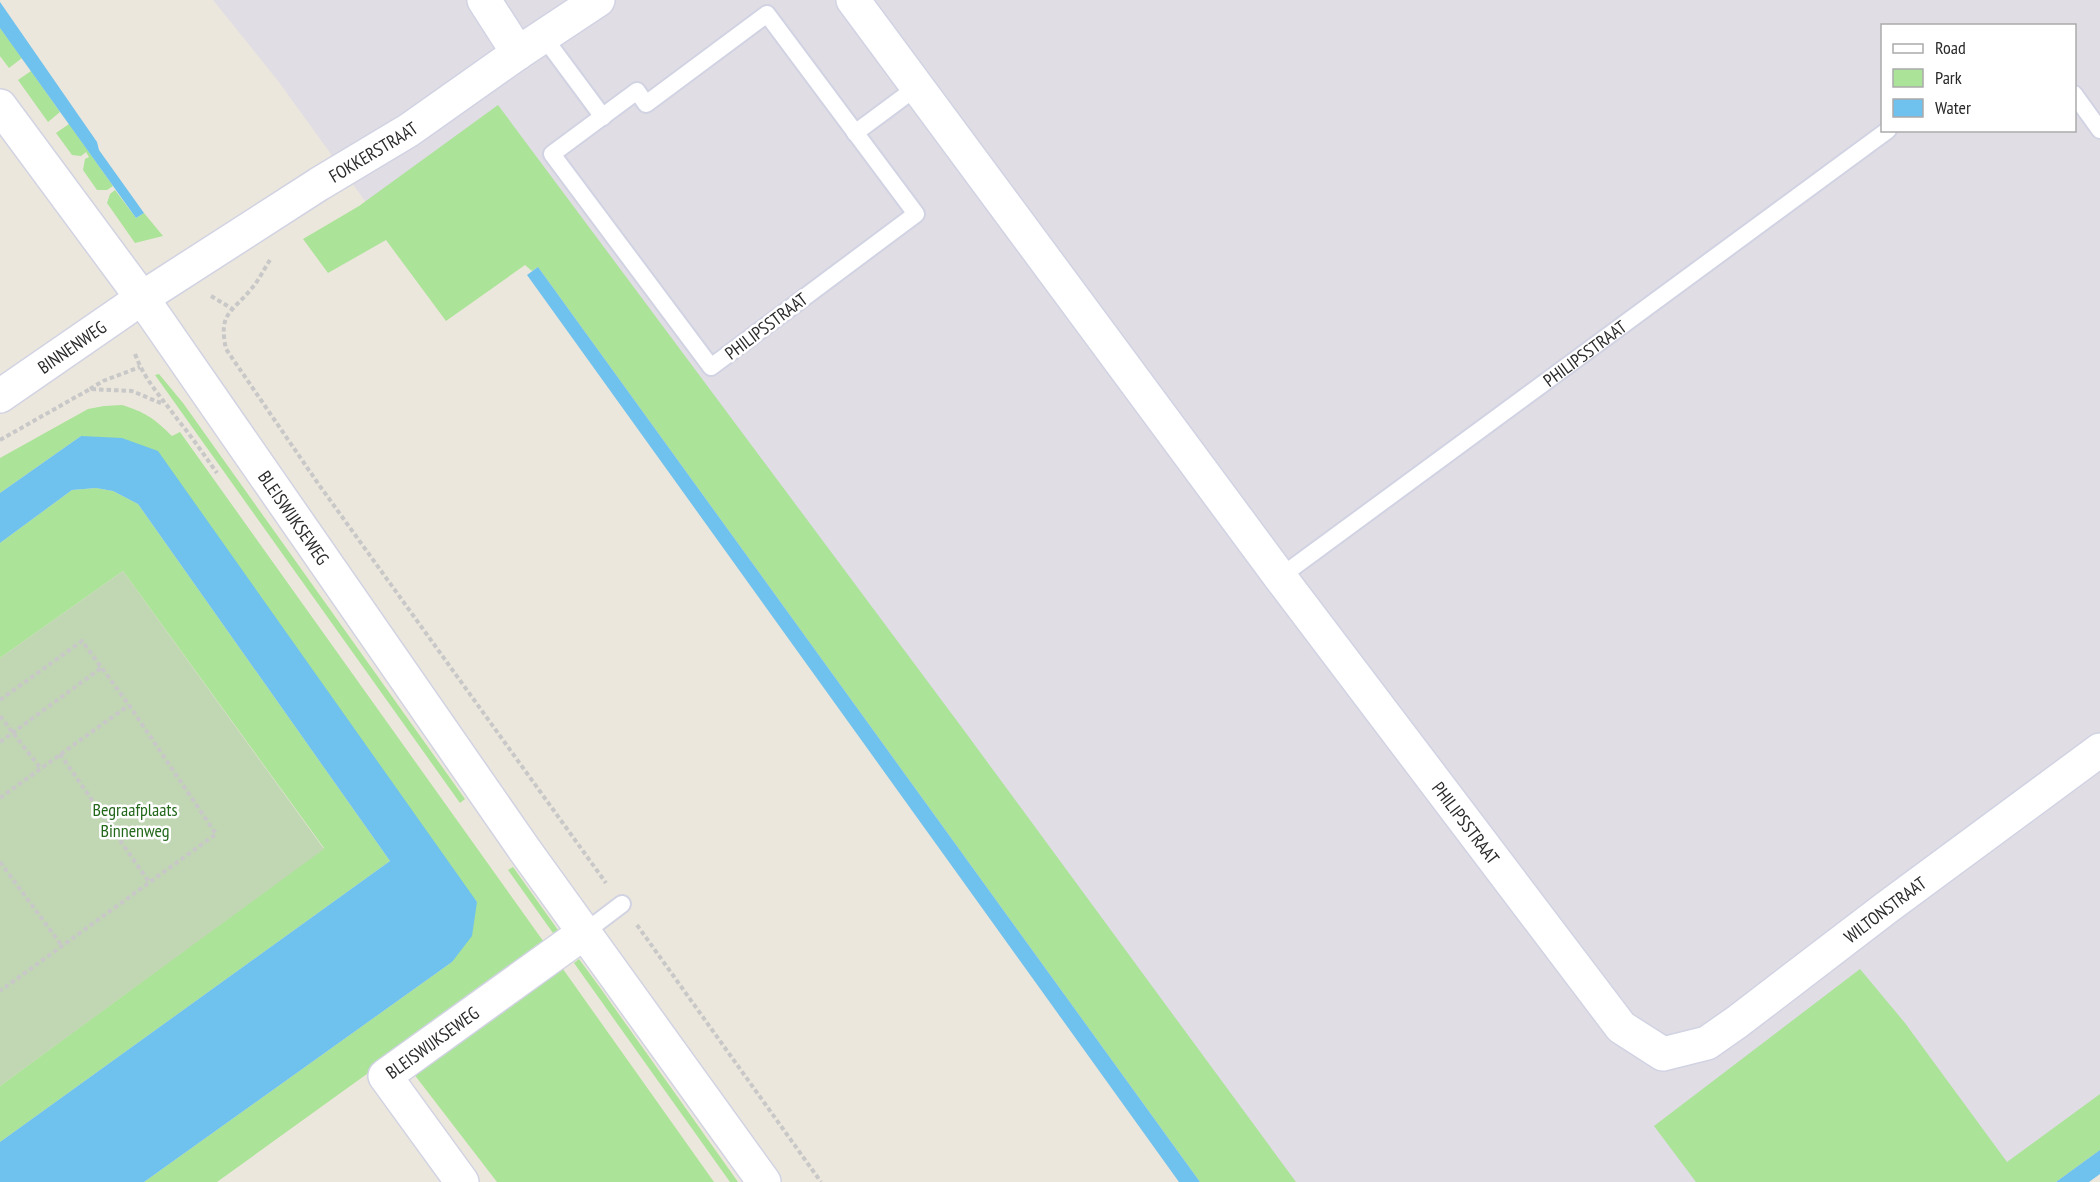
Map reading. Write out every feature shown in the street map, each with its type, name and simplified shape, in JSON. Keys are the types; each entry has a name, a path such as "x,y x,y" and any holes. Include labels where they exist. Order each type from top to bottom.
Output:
{"street":[{"path":"484,0 531,45"},
{"name":"FOKKERSTRAAT","path":"142,298 319,184 409,130 598,0"},
{"name":"PHILIPSSTRAAT","path":"853,0 1280,577 1621,1026 1663,1054"},
{"name":"BLEISWIJKSEWEG","path":"0,106 114,257 524,849 764,1182"},
{"name":"BINNENWEG","path":"0,396 142,298"},
{"name":"WILTONSTRAAT","path":"1663,1054 1707,1043 2100,750"},
{"name":"BLEISWIJKSEWEG","path":"462,1182 385,1076 585,932"}],"lane":[{"name":"PHILIPSSTRAAT","path":"767,14 855,133 916,214 711,367 552,154 637,91 646,104 767,14"},
{"path":"531,45 603,117"},
{"path":"855,133 918,87"},
{"path":"2076,97 2100,130"},
{"name":"PHILIPSSTRAAT","path":"1280,577 1885,132"},
{"name":"BLEISWIJKSEWEG","path":"585,932 622,904"}],"path":[{"path":"275,252 251,289 231,308 226,317 222,334 225,349 324,491 821,1182"},
{"path":"0,440 103,381 140,367"},
{"path":"90,389 132,391 164,404"},
{"path":"0,700 82,641 129,705 216,834 0,991"},
{"path":"0,741 101,668"},
{"path":"0,798 129,705"},
{"path":"0,716 41,769"},
{"path":"60,754 150,882"},
{"path":"0,862 62,946"}],"shaded area":[{"path":"213,0 2100,0 2100,1161 2073,1182 1188,1182 527,262 449,317 278,81"}],"green space":[{"path":"0,28 22,58 9,68 0,56"},
{"path":"31,71 60,112 48,122 18,80"},
{"path":"498,105 963,729 1296,1182 1200,1182 538,267 532,271 525,265 446,321 386,240 328,273 303,239 359,206"},
{"path":"69,124 113,186 107,190 97,190 83,170 85,159 89,157 86,152 81,156 72,155 56,133"},
{"path":"115,190 136,218 144,213 163,236 135,243 107,203 110,194"},
{"path":"159,374 183,403 465,799 460,803 155,375"},
{"path":"122,405 149,417 172,436 180,432 546,945 217,1182 144,1182 452,962 477,902 81,436 0,493 0,458 88,409"},
{"path":"96,488 113,491 138,504 390,861 0,1142 0,1086 324,848 123,571 0,658 0,543 72,490"},
{"name":"Begraafplaats Binnenweg","path":"123,571 324,849 0,1086 0,658"},
{"path":"513,867 558,930 553,933 508,870"},
{"path":"579,959 738,1182 730,1182 574,963"},
{"path":"558,962 714,1182 497,1182 410,1069"},
{"path":"1860,969 1905,1023 2007,1162 2100,1094 2100,1150 2056,1182 1696,1182 1654,1126"}],"water":[{"path":"0,2 144,213 136,218 0,28"},
{"path":"538,267 1200,1182 1179,1182 527,275"},
{"path":"81,436 122,438 158,451 477,902 472,936 452,962 144,1182 0,1182 0,1142 390,861 138,504 113,491 96,488 72,490 0,543 0,493"},
{"path":"2100,1150 2100,1174 2089,1182 2056,1182"}]}
